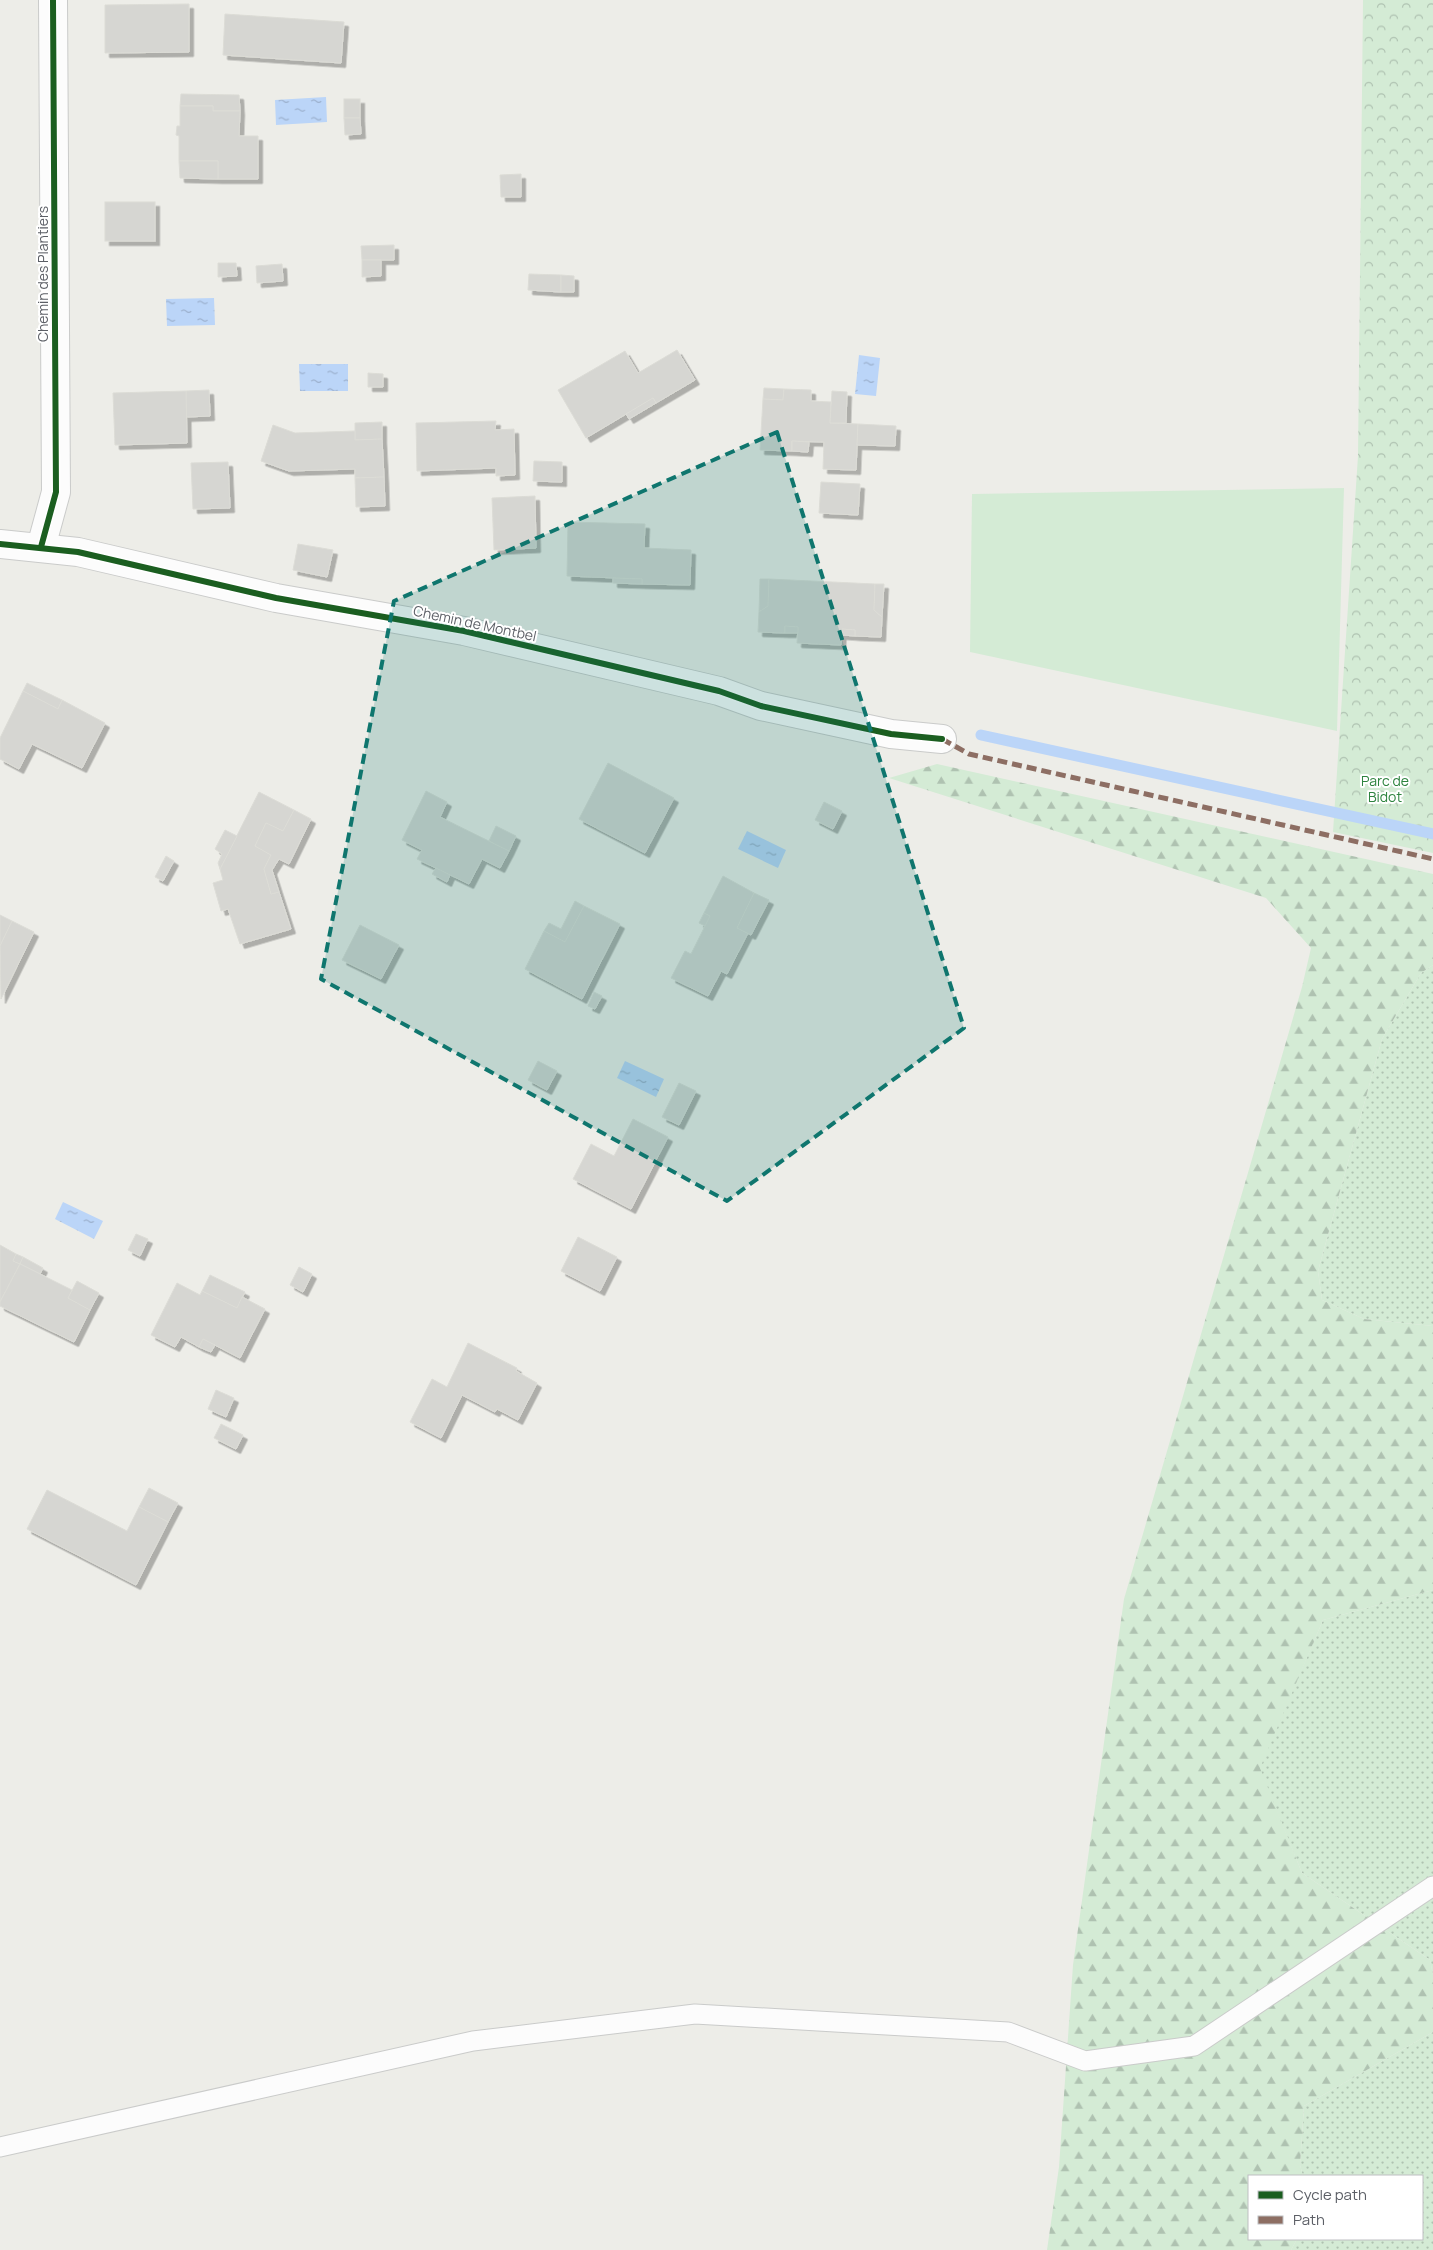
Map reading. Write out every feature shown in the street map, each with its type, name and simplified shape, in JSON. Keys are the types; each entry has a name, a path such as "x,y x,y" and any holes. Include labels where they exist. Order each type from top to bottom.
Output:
{"street":[{"name":"Chemin des Plantiers","path":"41,546 56,492 53,0"},
{"name":"Chemin de Montbel","path":"0,544 41,546 78,552 276,598 464,631 719,691 761,706 891,734 942,739"}],"lane":[{"path":"0,2148 473,2041 695,2014 1008,2032 1084,2061 1194,2046 1433,1886"}],"highlighted area":[{"path":"777,432 964,1028 727,1201 321,979 394,601"}],"green space":[{"name":"Parc de Bidot","path":"1363,0 1433,0 1433,853 1333,832 1358,456"},
{"path":"1344,488 1337,731 970,652 972,494"},
{"path":"937,764 1433,874 1433,965 1421,973 1382,1039 1318,1271 1322,1300 1364,1319 1433,1326 1433,1590 1323,1620 1260,1768 1302,1873 1430,1960 1433,1975 1433,2032 1304,2106 1300,2165 1303,2175 1248,2175 1248,2240 1296,2240 1291,2250 1047,2250 1059,2167 1073,1965 1124,1599 1302,987 1311,948 1266,898 889,778"},
{"path":"1433,965 1433,1326 1364,1319 1322,1300 1318,1271 1382,1039 1421,973"},
{"path":"1433,1590 1433,1975 1430,1960 1302,1873 1259,1768 1323,1620"},
{"path":"1433,2032 1433,2250 1291,2250 1296,2240 1423,2240 1423,2175 1303,2175 1300,2165 1304,2106"}],"water":[{"path":"326,97 327,122 276,125 275,100"},
{"path":"214,298 215,325 167,326 166,299"},
{"path":"859,355 880,358 876,396 855,394"},
{"path":"299,364 348,364 348,391 300,391"},
{"path":"747,831 786,850 778,868 738,849"},
{"path":"625,1061 664,1079 656,1097 617,1078"},
{"path":"63,1202 103,1221 94,1239 55,1219"}],"building":[{"path":"189,4 189,52 105,53 105,5"},
{"path":"225,14 344,22 341,63 223,55"},
{"path":"181,94 239,95 240,111 213,111 213,106 180,106"},
{"path":"344,99 360,99 360,118 344,118"},
{"path":"180,106 213,106 213,111 240,111 239,136 258,136 258,179 218,179 218,161 179,161 179,136 176,135 177,126 180,126"},
{"path":"344,118 360,118 361,134 345,135"},
{"path":"179,161 218,161 218,179 180,178"},
{"path":"521,174 521,197 501,197 500,175"},
{"path":"105,202 155,202 155,241 105,241"},
{"path":"394,245 394,260 362,260 361,246"},
{"path":"362,260 381,260 381,276 362,277"},
{"path":"218,263 236,263 237,276 218,277"},
{"path":"282,264 283,281 257,283 256,266"},
{"path":"529,274 561,275 561,292 528,290"},
{"path":"561,275 574,276 574,292 561,292"},
{"path":"677,350 695,380 656,403 653,398 586,438 558,390 625,351 638,373"},
{"path":"368,373 383,374 383,387 368,387"},
{"path":"764,388 784,389 783,400 763,399"},
{"path":"784,389 811,390 811,401 831,402 830,423 858,424 856,470 823,469 824,442 792,441 792,451 760,450 763,399 783,400"},
{"path":"209,390 210,416 186,417 186,391"},
{"path":"186,391 187,443 115,445 113,393"},
{"path":"832,391 847,392 846,423 830,423"},
{"path":"653,398 656,403 629,419 626,414"},
{"path":"496,421 495,430 514,429 515,475 496,476 496,468 417,471 416,423"},
{"path":"382,422 382,439 355,440 355,423"},
{"path":"858,424 896,426 895,446 857,445"},
{"path":"273,425 295,433 355,431 355,440 382,439 384,477 355,478 355,469 289,471 261,461"},
{"path":"792,441 809,442 808,452 792,451"},
{"path":"534,461 562,462 562,482 533,481"},
{"path":"228,462 230,508 193,509 191,463"},
{"path":"384,477 385,506 356,507 355,478"},
{"path":"821,482 860,484 858,515 819,513"},
{"path":"535,496 536,548 494,550 492,498"},
{"path":"568,522 645,524 644,548 691,550 690,585 642,584 642,579 567,576"},
{"path":"298,544 333,550 327,577 293,570"},
{"path":"613,578 642,579 642,584 613,583"},
{"path":"760,579 769,579 768,606 759,612"},
{"path":"769,579 875,584 874,610 882,617 881,637 855,636 855,630 842,629 841,645 797,643 798,627 785,626 785,633 758,632 759,612 768,606"},
{"path":"875,584 884,584 882,617 874,610"},
{"path":"785,626 798,627 798,633 785,633"},
{"path":"842,629 855,630 855,636 842,635"},
{"path":"27,683 62,700 58,709 23,691"},
{"path":"23,691 58,709 62,700 105,723 82,768 32,744 19,769 0,759 0,738"},
{"path":"608,763 674,798 645,853 579,819"},
{"path":"426,791 447,802 440,817 509,851 500,868 482,859 469,884 417,859 422,850 402,840"},
{"path":"259,792 294,810 283,831 266,823 255,846 271,855 264,869 271,894 279,892 291,929 240,944 228,909 221,911 213,883 223,880 220,869"},
{"path":"824,802 842,811 833,829 815,820"},
{"path":"294,810 311,819 289,864 279,859 272,870 279,892 271,894 264,869 271,855 255,846 266,823 283,831"},
{"path":"496,826 516,836 509,851 489,841"},
{"path":"225,830 237,836 220,869 218,863 222,854 215,849"},
{"path":"166,856 174,861 163,881 155,877"},
{"path":"436,868 450,875 447,882 432,874"},
{"path":"723,876 754,893 737,928 748,933 727,974 721,971 708,996 671,978 685,951 691,954 710,916 704,913"},
{"path":"754,893 769,900 751,935 737,928"},
{"path":"575,901 584,906 565,942 544,931 549,923 561,929"},
{"path":"584,906 620,924 582,999 525,969 544,931 565,942"},
{"path":"704,913 710,916 705,926 699,923"},
{"path":"0,915 12,921 0,946"},
{"path":"12,921 34,932 1,999 0,946"},
{"path":"360,925 399,945 381,979 342,960"},
{"path":"594,992 602,996 595,1009 588,1006"},
{"path":"538,1061 557,1071 547,1090 528,1080"},
{"path":"679,1083 696,1091 679,1125 662,1117"},
{"path":"633,1119 668,1137 631,1209 573,1179 591,1144 614,1156"},
{"path":"136,1234 148,1239 140,1256 128,1250"},
{"path":"578,1237 617,1257 600,1291 561,1271"},
{"path":"0,1245 16,1254 13,1261 20,1264 0,1302"},
{"path":"16,1254 23,1257 20,1264 13,1261"},
{"path":"23,1257 43,1268 40,1274 20,1264"},
{"path":"20,1264 72,1290 68,1298 90,1310 74,1342 0,1306 0,1302"},
{"path":"299,1267 312,1274 303,1292 290,1285"},
{"path":"210,1275 245,1292 237,1308 202,1291"},
{"path":"77,1281 99,1293 90,1310 68,1298"},
{"path":"177,1283 200,1295 202,1291 237,1308 242,1297 265,1309 240,1358 203,1339 199,1347 181,1337 175,1347 151,1335"},
{"path":"203,1339 215,1345 211,1352 199,1347"},
{"path":"468,1343 517,1368 516,1371 537,1383 518,1420 497,1409 495,1412 462,1395 441,1438 410,1422 432,1379 447,1387"},
{"path":"216,1390 234,1398 226,1417 208,1409"},
{"path":"221,1424 243,1435 236,1449 214,1438"},
{"path":"149,1488 178,1503 168,1522 139,1507"},
{"path":"47,1490 127,1531 139,1507 168,1522 136,1585 27,1529"}],"waterway":[{"path":"981,735 1433,834"}],"marked path":[{"path":"942,739 969,754 1433,859"}],"cycle path":[{"path":"41,547 56,492 53,0"},
{"path":"0,544 78,552 276,598 464,631 719,691 761,706 891,734 942,739"}]}
